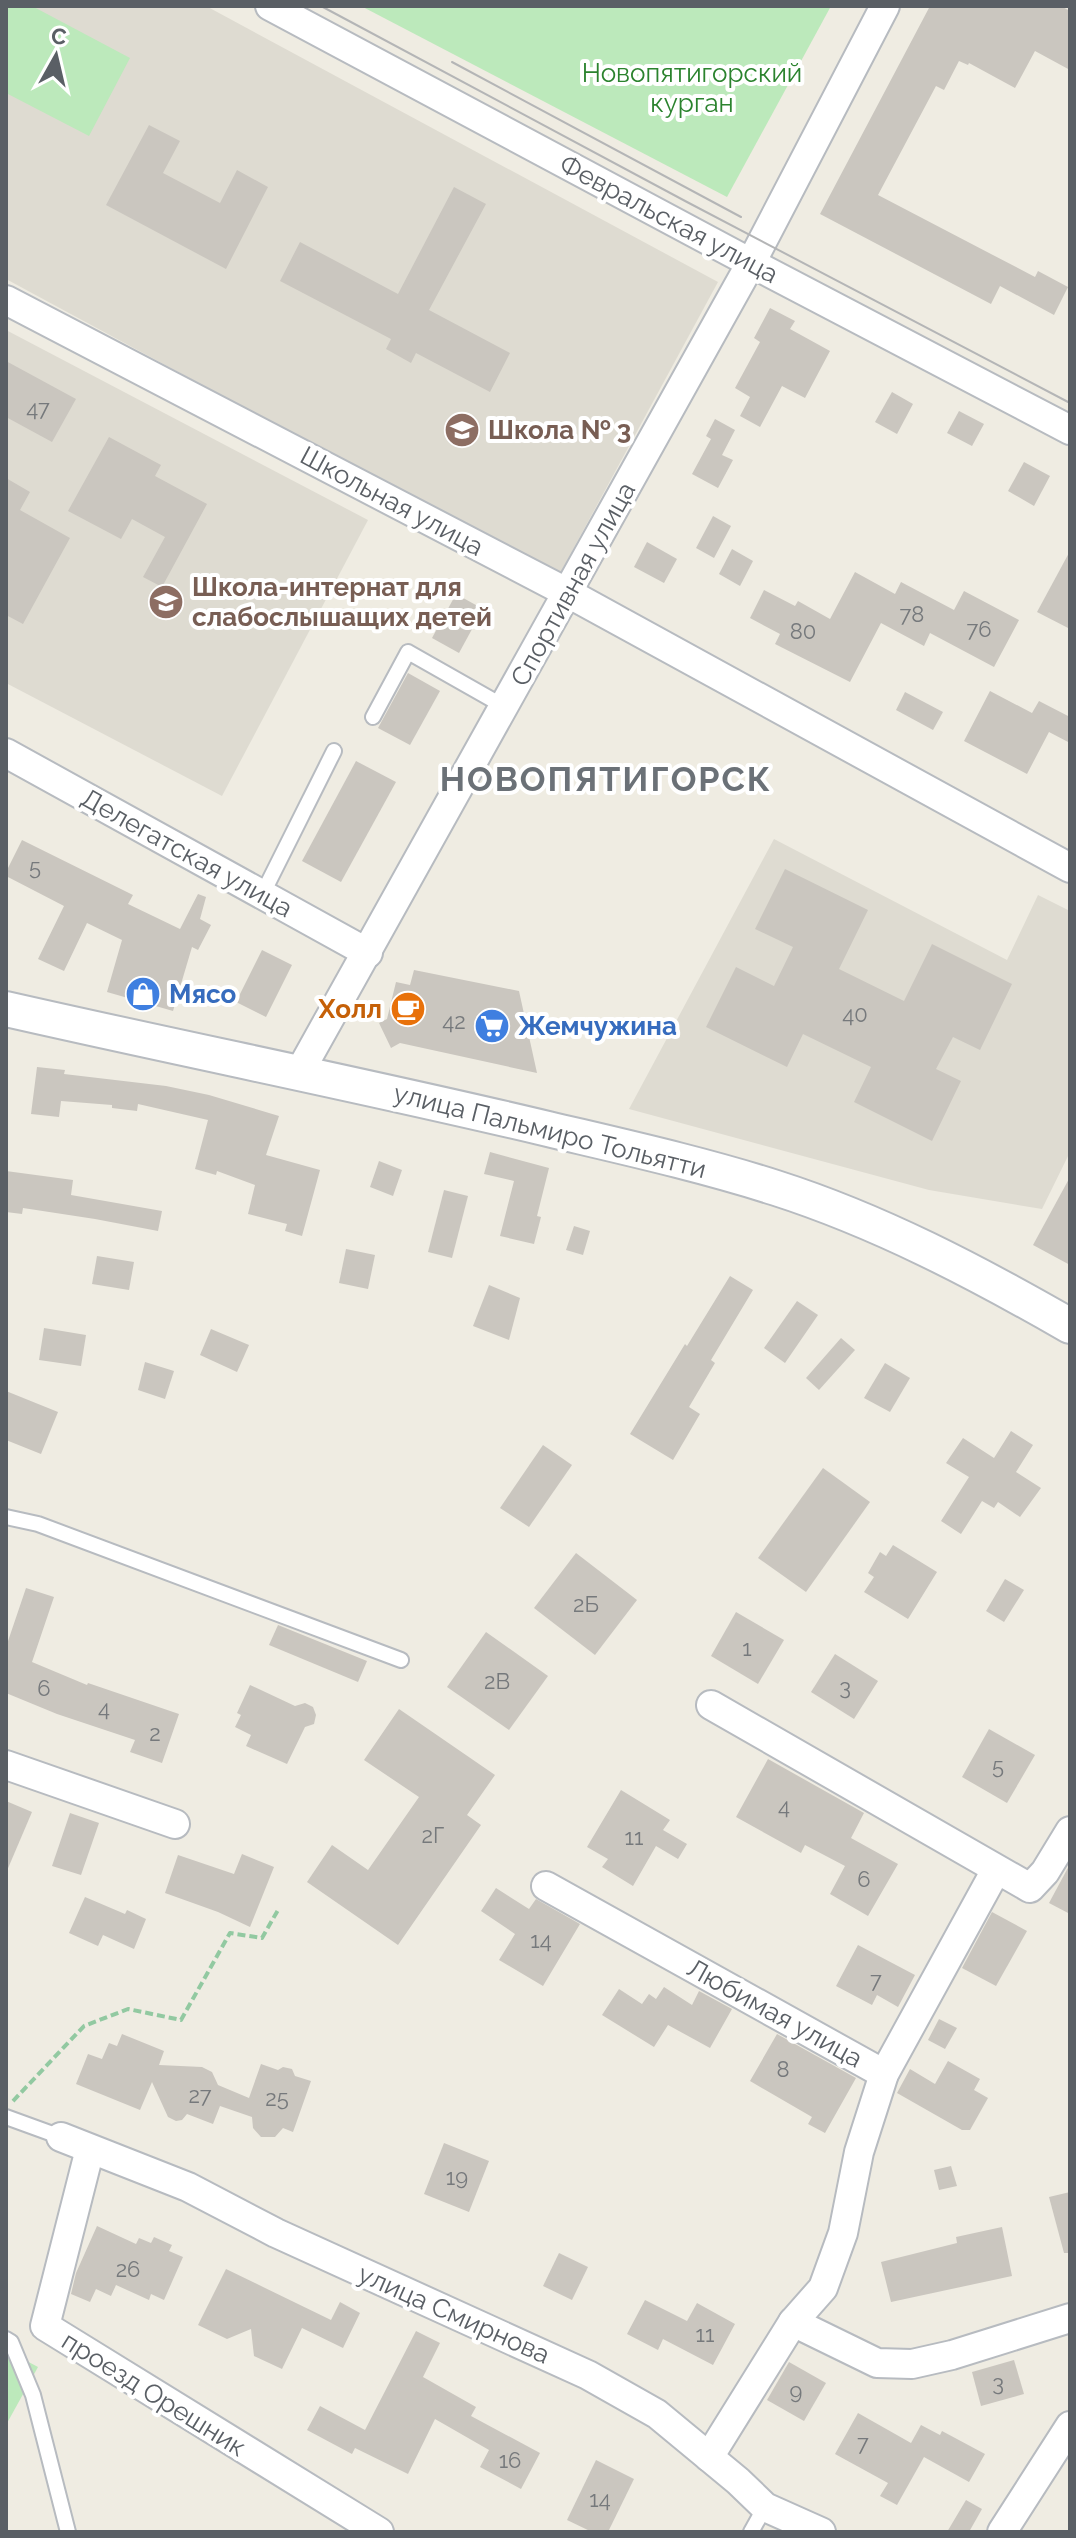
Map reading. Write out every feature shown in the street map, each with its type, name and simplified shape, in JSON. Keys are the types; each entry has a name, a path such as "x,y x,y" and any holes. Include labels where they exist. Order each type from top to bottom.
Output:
{"street":[{"name":"Февральская улица","path":"270,6 1070,430"},
{"name":"Спортивная улица","path":"299,1073 751,263 885,6"},
{"name":"Школьная улица","path":"6,300 568,593 1070,868"},
{"name":"Делегатская улица","path":"6,753 368,953"},
{"name":"улица Пальмиро Тольятти","path":"6,1009 552,1129 777,1188 930,1250 1070,1326"},
{"path":"711,1705 1030,1888 1045,1872 1070,1831"},
{"path":"6,1765 175,1824"},
{"name":"Любимая улица","path":"546,1886 884,2074 996,1870"},
{"path":"709,2457 793,2322 823,2288 843,2233 859,2152 884,2074"},
{"name":"улица Смирнова","path":"61,2137 188,2187 276,2233 588,2375 657,2414 765,2507 821,2532"},
{"name":"проезд Орешник","path":"90,2149 45,2326 379,2532"},
{"path":"793,2322 877,2363 912,2364 952,2355 1070,2318"},
{"path":"1002,2532 1070,2426"}],"lane":[{"path":"373,717 408,652 505,707"},
{"path":"262,895 334,751"},
{"path":"6,1517 38,1524 401,1660"},
{"path":"6,2117 61,2137"},
{"path":"6,2339 11,2342 33,2395 68,2532"},
{"path":"751,2532 765,2507"}],"path":[{"path":"6,2108 84,2026 128,2009 181,2020 230,1933 262,1938 278,1910"}],"shaded area":[{"name":"Школа № 3","path":"6,6 206,6 718,282 558,577 6,279"},
{"name":"Школа-интернат для слабослышащих детей","path":"6,330 368,520 222,796 6,683"},
{"path":"774,839 1007,960 1038,895 1070,911 1070,1152 1042,1209 929,1190 629,1109"}],"green space":[{"path":"6,6 32,6 130,58 89,136 6,93"},
{"name":"Новопятигорский курган","path":"361,6 831,6 727,197"},
{"path":"6,2350 38,2367 6,2425"}],"building":[{"path":"930,6 1061,6 1070,11 1070,70 1035,51 1015,88 969,63 959,61 944,90 936,86 878,195 1035,277 1038,271 1068,287 1054,315 1000,286 991,304 820,214"},
{"path":"149,125 180,141 163,173 220,203 237,170 268,187 226,269 106,205"},
{"path":"454,187 486,204 429,310 510,353 490,392 416,353 411,363 386,349 391,339 280,281 300,242 398,294"},
{"path":"770,308 795,321 790,329 830,351 805,398 782,386 760,427 740,416 750,397 735,388 760,342 754,338"},
{"path":"6,361 76,399 52,442 6,417"},
{"path":"892,392 913,404 897,434 875,422"},
{"path":"959,411 984,424 972,446 947,433"},
{"path":"715,419 735,430 722,455 733,460 718,488 692,474 711,439 706,436"},
{"path":"109,437 161,465 155,476 207,504 162,587 143,577 165,537 132,519 121,539 68,511"},
{"path":"1024,462 1050,476 1034,506 1008,491"},
{"path":"6,478 30,492 20,510 70,538 23,624 6,615"},
{"path":"713,516 731,526 714,558 696,548"},
{"path":"647,542 677,559 664,583 634,567"},
{"path":"732,549 753,561 740,586 719,574"},
{"path":"1070,551 1070,629 1037,612"},
{"path":"855,572 895,594 901,582 954,610 964,591 1019,620 994,667 930,633 924,646 881,623 850,682 775,644 780,634 750,618 764,590 795,606 798,601 830,619"},
{"path":"456,594 483,609 459,653 432,638"},
{"path":"408,673 440,691 410,745 378,728"},
{"path":"990,691 1032,713 1039,701 1070,717 1070,743 1049,732 1027,774 964,741"},
{"path":"905,692 943,712 933,730 896,710"},
{"path":"356,761 396,782 341,882 302,861"},
{"path":"22,840 133,895 128,904 180,929 198,894 206,897 200,919 211,925 198,950 192,947 173,1011 107,992 122,940 87,923 64,971 38,959 64,906 6,876"},
{"path":"785,869 868,910 839,969 904,1001 932,944 1012,984 980,1050 953,1037 936,1069 961,1081 932,1141 854,1102 871,1067 803,1034 787,1067 706,1027 736,967 774,986 793,947 755,929"},
{"path":"262,950 292,965 266,1017 236,1002"},
{"path":"414,970 519,991 537,1073 400,1043 391,1048 379,1023 387,1019 396,982 410,985"},
{"path":"37,1067 65,1070 64,1074 166,1086 279,1116 266,1155 320,1170 302,1236 285,1231 287,1224 248,1214 255,1185 217,1171 216,1175 195,1169 208,1120 138,1104 137,1111 112,1108 112,1105 61,1101 59,1117 31,1114"},
{"path":"490,1152 549,1168 537,1216 541,1217 534,1244 500,1236 514,1181 484,1174"},
{"path":"379,1161 402,1170 393,1196 370,1187"},
{"path":"6,1171 73,1180 71,1195 162,1211 158,1231 23,1208 22,1214 6,1212"},
{"path":"1070,1177 1070,1265 1033,1245"},
{"path":"444,1190 468,1196 452,1258 428,1252"},
{"path":"574,1226 590,1231 583,1255 566,1250"},
{"path":"346,1249 375,1255 368,1289 339,1283"},
{"path":"97,1256 134,1262 129,1290 92,1284"},
{"path":"730,1276 753,1290 711,1360 715,1363 689,1407 700,1414 673,1460 630,1434"},
{"path":"489,1285 520,1298 509,1340 473,1326"},
{"path":"797,1301 818,1315 785,1363 764,1348"},
{"path":"44,1328 86,1335 81,1366 39,1360"},
{"path":"211,1329 249,1345 237,1372 200,1355"},
{"path":"841,1338 855,1350 819,1390 806,1378"},
{"path":"145,1362 174,1371 165,1399 138,1390"},
{"path":"885,1363 910,1378 890,1412 864,1398"},
{"path":"6,1391 58,1412 41,1454 6,1440"},
{"path":"1011,1431 1033,1445 1016,1472 1041,1488 1020,1517 998,1502 994,1508 982,1501 961,1534 941,1521 969,1477 946,1463 963,1438 994,1458"},
{"path":"543,1445 572,1465 529,1527 500,1508"},
{"path":"823,1468 870,1502 806,1592 758,1558"},
{"path":"893,1545 937,1572 908,1619 864,1592 874,1577 868,1573 880,1552 886,1556"},
{"path":"576,1553 637,1600 595,1655 534,1608"},
{"path":"1005,1579 1024,1590 1004,1622 986,1611"},
{"path":"26,1588 54,1597 32,1662 87,1685 179,1714 162,1763 130,1752 135,1740 6,1693 6,1647"},
{"path":"736,1612 784,1640 758,1684 711,1656"},
{"path":"278,1625 367,1661 358,1682 269,1645"},
{"path":"486,1632 548,1676 509,1730 447,1687"},
{"path":"835,1654 878,1681 854,1719 811,1692"},
{"path":"250,1685 295,1706 305,1703 313,1707 316,1715 314,1724 305,1727 287,1764 246,1746 251,1735 235,1727 241,1715 237,1713"},
{"path":"399,1709 495,1775 467,1815 481,1825 398,1945 307,1882 332,1845 368,1870 419,1797 364,1760"},
{"path":"989,1729 1035,1755 1007,1803 962,1777"},
{"path":"768,1759 864,1813 851,1838 898,1864 868,1916 830,1894 845,1866 805,1845 801,1853 736,1817"},
{"path":"621,1790 670,1820 663,1830 687,1844 678,1859 656,1846 633,1886 602,1867 608,1859 587,1847"},
{"path":"6,1801 32,1812 6,1873"},
{"path":"70,1813 99,1823 81,1875 52,1866"},
{"path":"242,1854 274,1867 250,1927 165,1893 178,1855 234,1874"},
{"path":"1070,1864 1070,1914 1049,1903"},
{"path":"496,1888 529,1909 536,1899 580,1924 543,1986 499,1960 515,1934 481,1911"},
{"path":"85,1897 125,1914 127,1910 146,1919 134,1949 103,1935 98,1946 69,1933"},
{"path":"992,1912 1027,1931 996,1986 962,1968"},
{"path":"858,1945 915,1975 898,2007 877,1995 872,2005 836,1986"},
{"path":"664,1987 692,2005 699,1991 732,2009 710,2048 668,2025 654,2047 602,2015 619,1989 642,2004 649,1994 656,1999"},
{"path":"939,2019 957,2028 945,2049 928,2040"},
{"path":"122,2034 164,2051 159,2065 202,2067 212,2072 218,2085 249,2098 261,2064 278,2070 283,2067 292,2069 295,2076 311,2081 293,2132 283,2128 275,2137 261,2137 253,2128 252,2117 220,2106 213,2124 187,2114 176,2121 168,2117 152,2082 140,2110 76,2084 88,2054 102,2059 109,2043 117,2046"},
{"path":"777,2034 856,2078 825,2133 808,2124 812,2117 750,2081"},
{"path":"948,2061 980,2079 974,2090 988,2098 970,2130 962,2130 897,2093 910,2069 935,2084"},
{"path":"444,2143 489,2161 469,2212 424,2194"},
{"path":"951,2166 957,2186 939,2190 934,2170"},
{"path":"1070,2192 1070,2253 1064,2253 1049,2197"},
{"path":"97,2226 136,2244 139,2238 151,2243 154,2237 172,2245 169,2251 183,2257 164,2300 151,2294 149,2300 116,2285 111,2296 96,2289 90,2302 71,2294 76,2273"},
{"path":"1002,2227 1012,2276 891,2302 881,2262 957,2243 956,2237"},
{"path":"559,2253 588,2267 572,2300 543,2286"},
{"path":"226,2269 331,2320 340,2302 360,2313 343,2348 302,2328 282,2369 254,2356 251,2329 227,2339 198,2325"},
{"path":"645,2300 687,2321 697,2303 735,2324 713,2365 663,2339 658,2350 627,2334"},
{"path":"416,2331 440,2343 423,2377 476,2407 471,2416 540,2453 521,2489 480,2467 489,2450 435,2419 408,2474 355,2448 352,2454 307,2430 320,2406 365,2430"},
{"path":"1014,2360 1024,2394 981,2406 972,2372"},
{"path":"789,2362 826,2383 804,2421 767,2400"},
{"path":"858,2413 911,2443 921,2425 940,2435 942,2431 985,2454 969,2482 924,2457 897,2505 880,2496 888,2483 835,2454"},
{"path":"596,2460 634,2479 608,2532 592,2532 567,2520"},
{"path":"966,2500 982,2509 969,2532 947,2532"}],"tram line":[{"path":"321,6 1070,403"},
{"path":"452,62 741,217"}],"place":[{"name":"Школа № 3","path":"462,430"},
{"name":"Школа-интернат для слабослышащих детей","path":"166,602"},
{"name":"Мясо","path":"143,994"},
{"name":"Холл","path":"408,1009"},
{"name":"Жемчужина","path":"492,1026"}],"district":[{"name":"НОВОПЯТИГОРСК","path":"606,779"}]}
